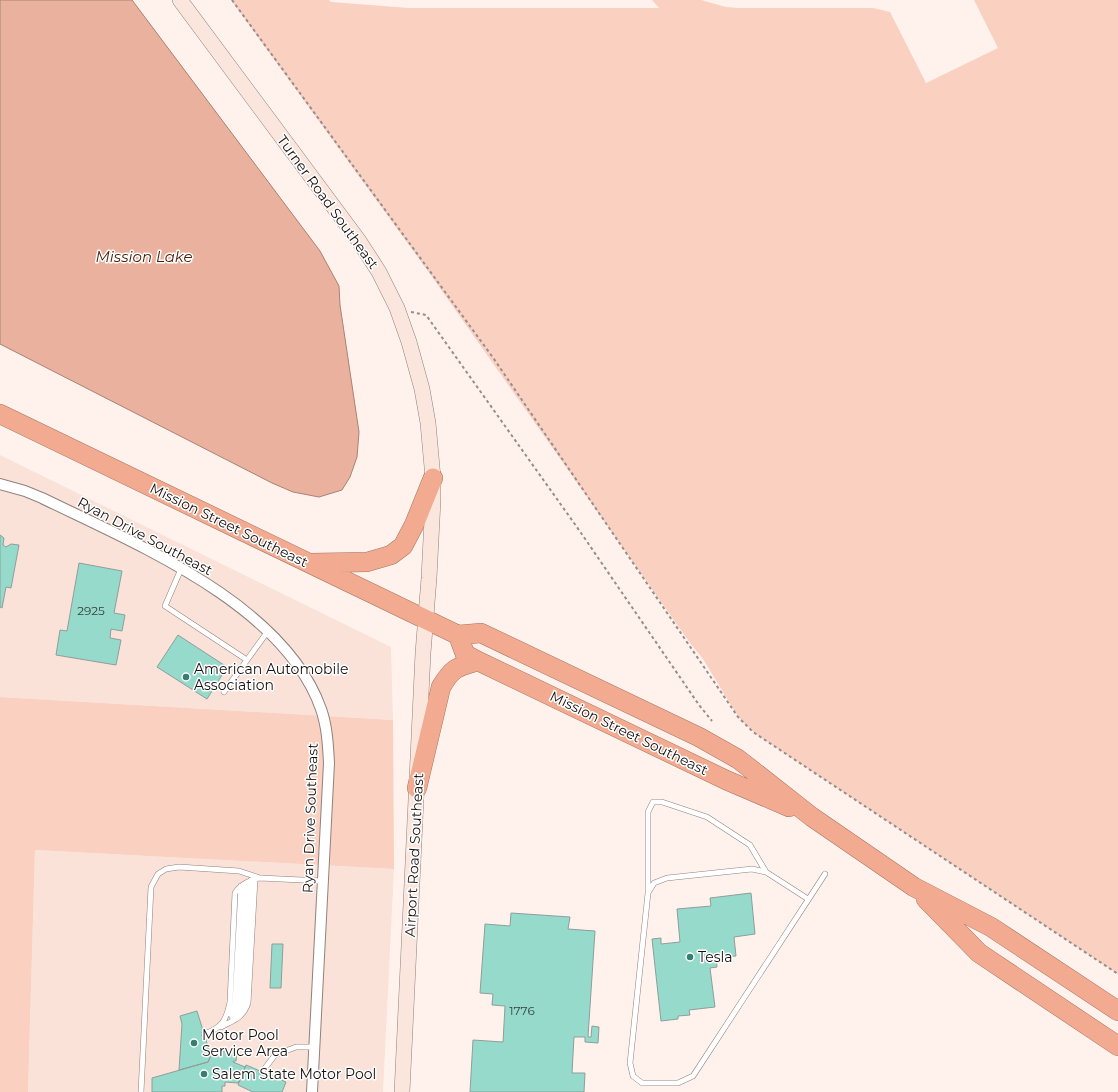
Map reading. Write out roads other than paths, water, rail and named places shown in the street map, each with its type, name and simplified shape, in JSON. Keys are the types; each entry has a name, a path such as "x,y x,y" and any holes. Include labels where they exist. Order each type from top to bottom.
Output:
{"highway":[{"name":"Mission Street Southeast","path":"0,414 306,563 458,635 481,633 699,737 738,759 812,817 914,887 991,927 1118,1011"},
{"path":"306,563 367,562 391,555 403,546 414,525 433,478"},
{"name":"Mission Street Southeast","path":"458,635 465,654 478,661 726,780 812,817"},
{"path":"417,788 441,687 448,674 456,668 478,661"},
{"name":"Mission Street Southeast","path":"914,887 979,953 1118,1046"}],"main road":[{"name":"Turner Road Southeast","path":"180,0 359,241 379,272 397,308 409,342 422,389 428,423 433,478 432,531 425,619"},
{"name":"Airport Road Southeast","path":"402,1092 425,619"}],"street":[{"name":"Ryan Drive Southeast","path":"0,484 25,490 42,498 149,551 208,584 257,620 268,631 295,660 313,691 325,720 329,763 312,1092"}],"lane":[{"path":"181,569 165,606 247,660"},
{"path":"224,692 268,631"},
{"path":"766,872 750,845 707,817 662,802 653,802 648,812 648,893 630,1063 633,1076 642,1083 678,1083 693,1076 825,874"},
{"path":"141,1092 151,887 158,874 166,869 179,867 239,871 251,881 323,881"},
{"path":"648,893 654,883 667,878 752,869 766,872 808,899"},
{"path":"220,1027 233,1010 235,1003 251,881"},
{"path":"204,1034 214,1031 235,1017 244,1003 251,881"},
{"path":"262,1072 275,1055 296,1047 314,1047"}],"water":[{"name":"Mission Lake","path":"0,0 132,0 320,251 339,286 340,305 359,432 357,457 350,477 342,490 319,497 293,492 272,483 0,344"}],"place":[{"name":"American Automobile Association","path":"186,677"},
{"name":"Tesla","path":"690,957"},
{"name":"Motor Pool Service Area","path":"194,1043"},
{"name":"Salem State Motor Pool","path":"204,1074"}]}
